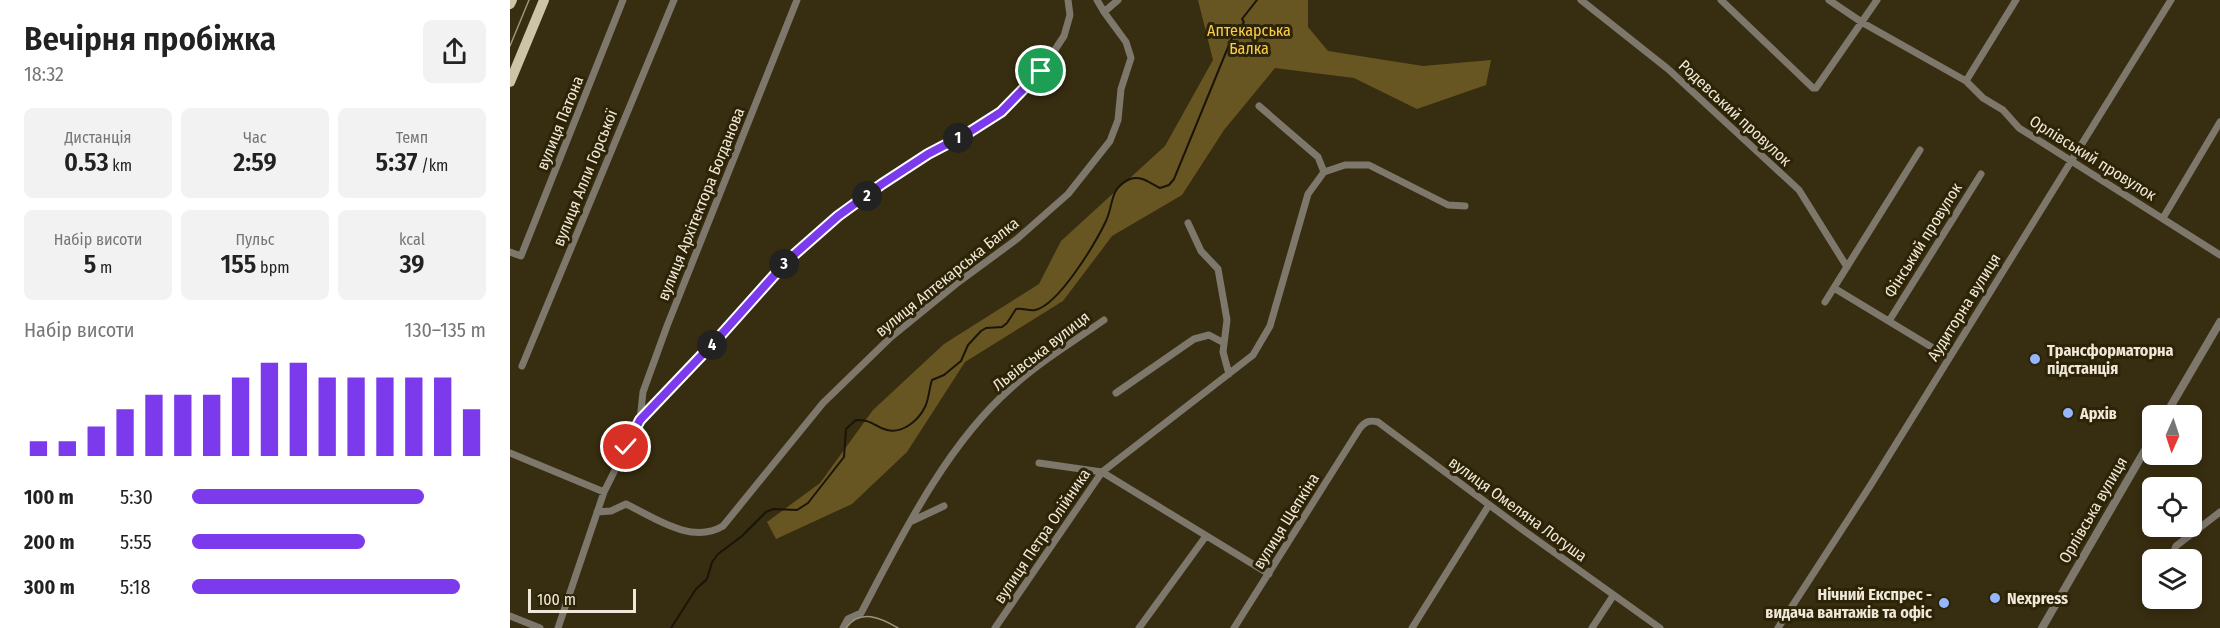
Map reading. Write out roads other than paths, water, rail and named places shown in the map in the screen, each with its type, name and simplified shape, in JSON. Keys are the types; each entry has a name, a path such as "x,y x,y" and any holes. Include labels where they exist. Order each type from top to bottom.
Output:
{"main road":[{"path":"510,4 512,0"},
{"path":"510,82 544,0"}],"street":[{"name":"вулиця Патона","path":"510,252 521,256 623,0"},
{"name":"вулиця Алли Горської","path":"522,366 674,0"},
{"name":"вулиця Архітектора Богданова","path":"640,420 643,392 667,326 797,0"},
{"path":"558,628 604,492 640,420 713,344 788,260 815,235 882,184 928,154 982,125 1017,98 1041,71 1064,36 1070,15 1068,0"},
{"name":"вулиця Аптекарська Балка","path":"597,512 611,512 626,504 686,531 702,534 723,526 823,403 891,337 956,284 1017,239 1068,194 1110,141 1118,120 1121,89 1131,58 1126,42 1097,0"},
{"path":"1104,12 1118,0"},
{"name":"Родевський провулок","path":"1581,0 1668,69 1799,190 1847,267"},
{"path":"1721,0 1813,88 1816,88 1877,0"},
{"name":"Орлівський провулок","path":"1829,0 1863,23 1965,81 1983,98 2003,110 2019,128 2220,255"},
{"path":"1965,81 2016,0"},
{"name":"Аудиторна вулиця","path":"1778,628 1870,486 2171,0"},
{"path":"1259,106 1318,157 1324,171 1345,165 1369,165 1448,205 1465,206"},
{"path":"2163,218 2220,122"},
{"path":"1825,302 1920,150"},
{"name":"вулиця Петра Олійника","path":"995,628 1102,471 1253,356 1269,326 1308,194 1324,171"},
{"name":"Фінський провулок","path":"1889,321 1981,174"},
{"path":"1188,224 1201,251 1218,269 1227,320 1224,352 1229,374"},
{"name":"Фінський провулок","path":"1834,288 1948,357"},
{"name":"Львівська вулиця","path":"843,628 849,620 861,613 923,497 976,423 1011,387 1104,320"},
{"path":"2171,405 2220,322"},
{"path":"1116,393 1194,339 1209,335 1224,343"},
{"name":"вулиця Омеляна Логуша","path":"1360,428 1365,422 1372,420 1378,422 1613,596 1660,628"},
{"name":"вулиця Щепкіна","path":"1234,628 1360,428"},
{"path":"510,453 604,492"},
{"name":"Орлівська вулиця","path":"2042,628 2142,455"},
{"path":"1039,463 1102,471 1269,574"},
{"path":"1412,628 1489,505"},
{"path":"912,521 944,506"},
{"path":"2175,549 2220,512"},
{"path":"1139,628 1206,536"},
{"path":"1592,628 1613,596"},
{"path":"510,616 540,628"}],"waterway":[{"path":"671,628 696,589 707,579 712,562 718,554 742,536 766,512 773,509 797,510 808,503 844,457 846,429 856,420 870,422 893,431 909,425 925,407 932,380 944,375 961,361 968,345 981,331 986,328 1002,327 1016,309 1035,310 1045,306 1055,297 1076,271 1101,231 1115,192 1123,183 1138,178 1160,188 1169,185 1174,179 1231,40 1244,22 1242,19 1257,0"}],"tram line":[{"path":"510,46 529,0"},
{"path":"846,628 858,618 864,617 878,618 898,628"}],"place":[{"name":"Трансформаторна підстанція","path":"2035,359"},
{"name":"Архів","path":"2068,413"},
{"name":"Nexpress","path":"1995,598"},
{"name":"Нічний Експрес - видача вантажів та офіс","path":"1944,603"}],"park label":[{"name":"Аптекарська Балка","path":"1249,39"}]}
